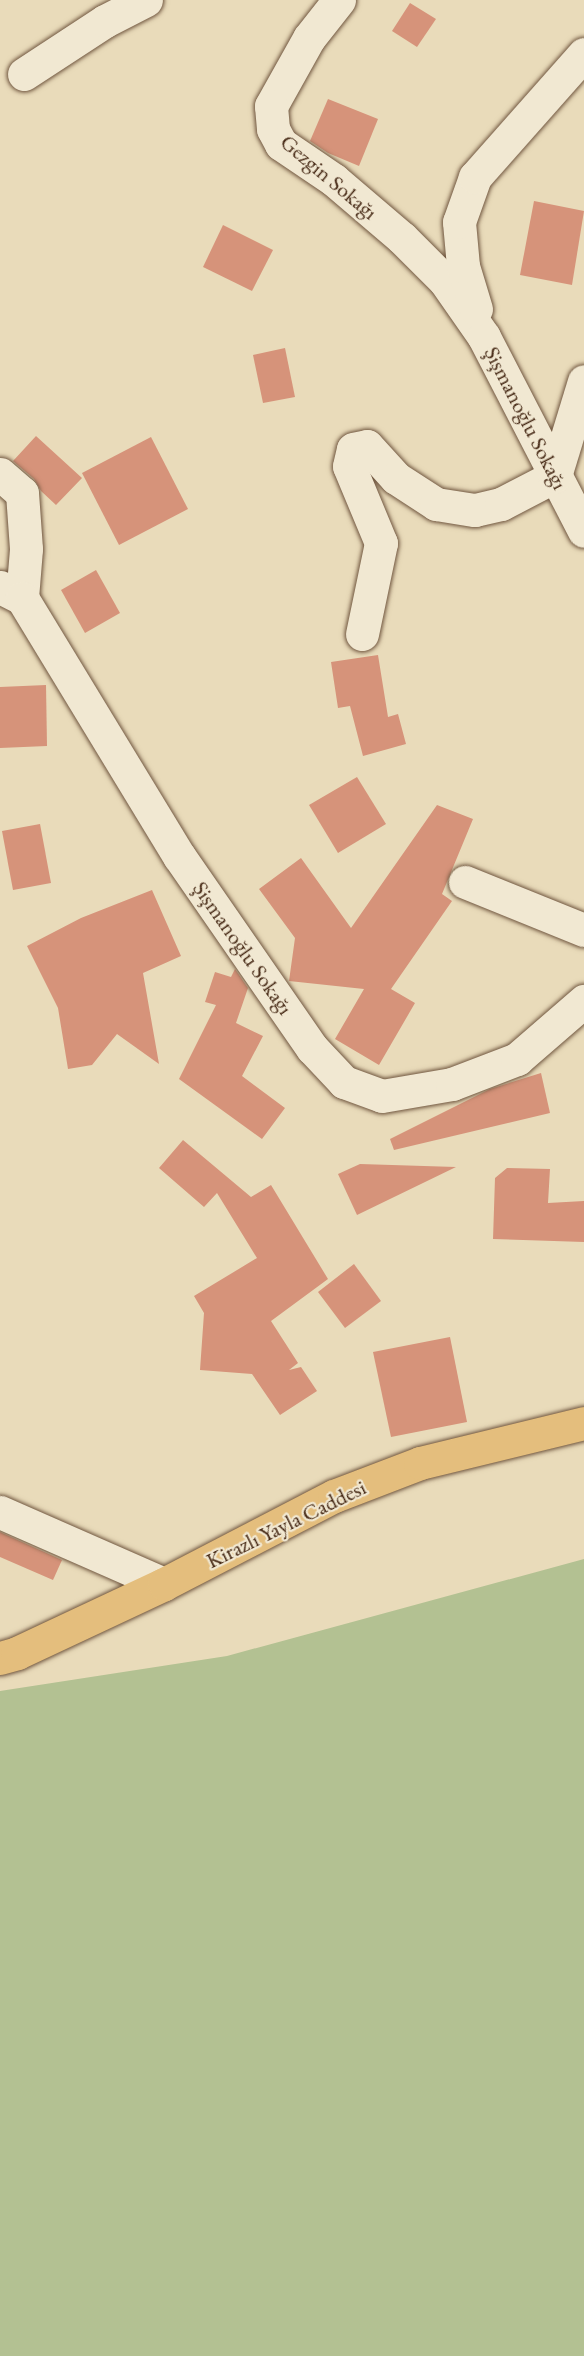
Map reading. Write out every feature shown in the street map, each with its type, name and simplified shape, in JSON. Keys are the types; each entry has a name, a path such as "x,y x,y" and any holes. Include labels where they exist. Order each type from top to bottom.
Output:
{"main road":[{"name":"Kirazlı Yayla Caddesi","path":"0,1658 164,1584 334,1496 420,1463 584,1423"}],"street":[{"path":"24,74 105,21 146,0"},
{"name":"Gezgin Sokağı","path":"339,0 309,38 271,106 273,129 281,144 334,180 402,238 445,281 484,337"},
{"path":"484,337 463,266 459,222 475,177 584,54"},
{"name":"Şişmanoğlu Sokağı","path":"484,337 584,531"},
{"path":"362,634 381,543 349,466 353,449 367,446 396,478 436,504 475,510 501,504 555,476 584,381"},
{"path":"0,474 22,493 26,549 11,593"},
{"name":"Şişmanoğlu Sokağı","path":"11,593 179,856 312,1048 344,1082 382,1096 452,1084 517,1059 584,1001"},
{"path":"465,882 584,930"},
{"path":"0,1512 164,1584"}],"green space":[{"path":"584,1559 584,2356 0,2356 0,1691 227,1656"}],"building":[{"path":"410,3 436,19 417,47 392,31"},
{"path":"328,99 378,119 359,166 328,153 310,141"},
{"path":"534,201 584,211 572,285 520,275"},
{"path":"223,225 273,250 252,291 203,267"},
{"path":"285,348 295,397 263,403 253,355"},
{"path":"36,436 82,478 56,505 41,491 34,479 13,461"},
{"path":"151,437 188,509 119,545 82,473"},
{"path":"96,570 120,613 85,633 61,590"},
{"path":"378,655 388,717 398,714 406,744 363,756 350,706 338,708 331,662"},
{"path":"46,685 47,746 0,748 0,687"},
{"path":"357,777 386,824 338,853 309,805"},
{"path":"437,805 473,819 442,894 452,901 391,989 415,1003 379,1065 335,1039 364,989 289,981 295,938 259,889 301,858 351,928"},
{"path":"40,824 51,883 13,890 2,831"},
{"path":"152,890 181,956 143,973 159,1064 117,1034 92,1065 68,1069 58,1008 27,946 81,918"},
{"path":"235,969 248,988 236,1023 263,1036 242,1076 285,1108 262,1139 179,1079 216,1005 205,1002 215,972 231,977"},
{"path":"541,1073 550,1113 394,1150 390,1139 490,1089"},
{"path":"183,1140 251,1197 271,1185 328,1279 271,1321 298,1363 289,1370 301,1367 317,1391 280,1415 252,1374 200,1370 204,1313 194,1296 257,1258 217,1193 204,1207 159,1168"},
{"path":"360,1164 456,1167 357,1215 338,1174"},
{"path":"507,1168 550,1169 548,1203 584,1201 584,1242 493,1239 495,1178"},
{"path":"354,1264 381,1301 345,1328 318,1292"},
{"path":"450,1337 467,1422 391,1437 373,1352"},
{"path":"0,1532 62,1560 53,1580 0,1557"}]}
